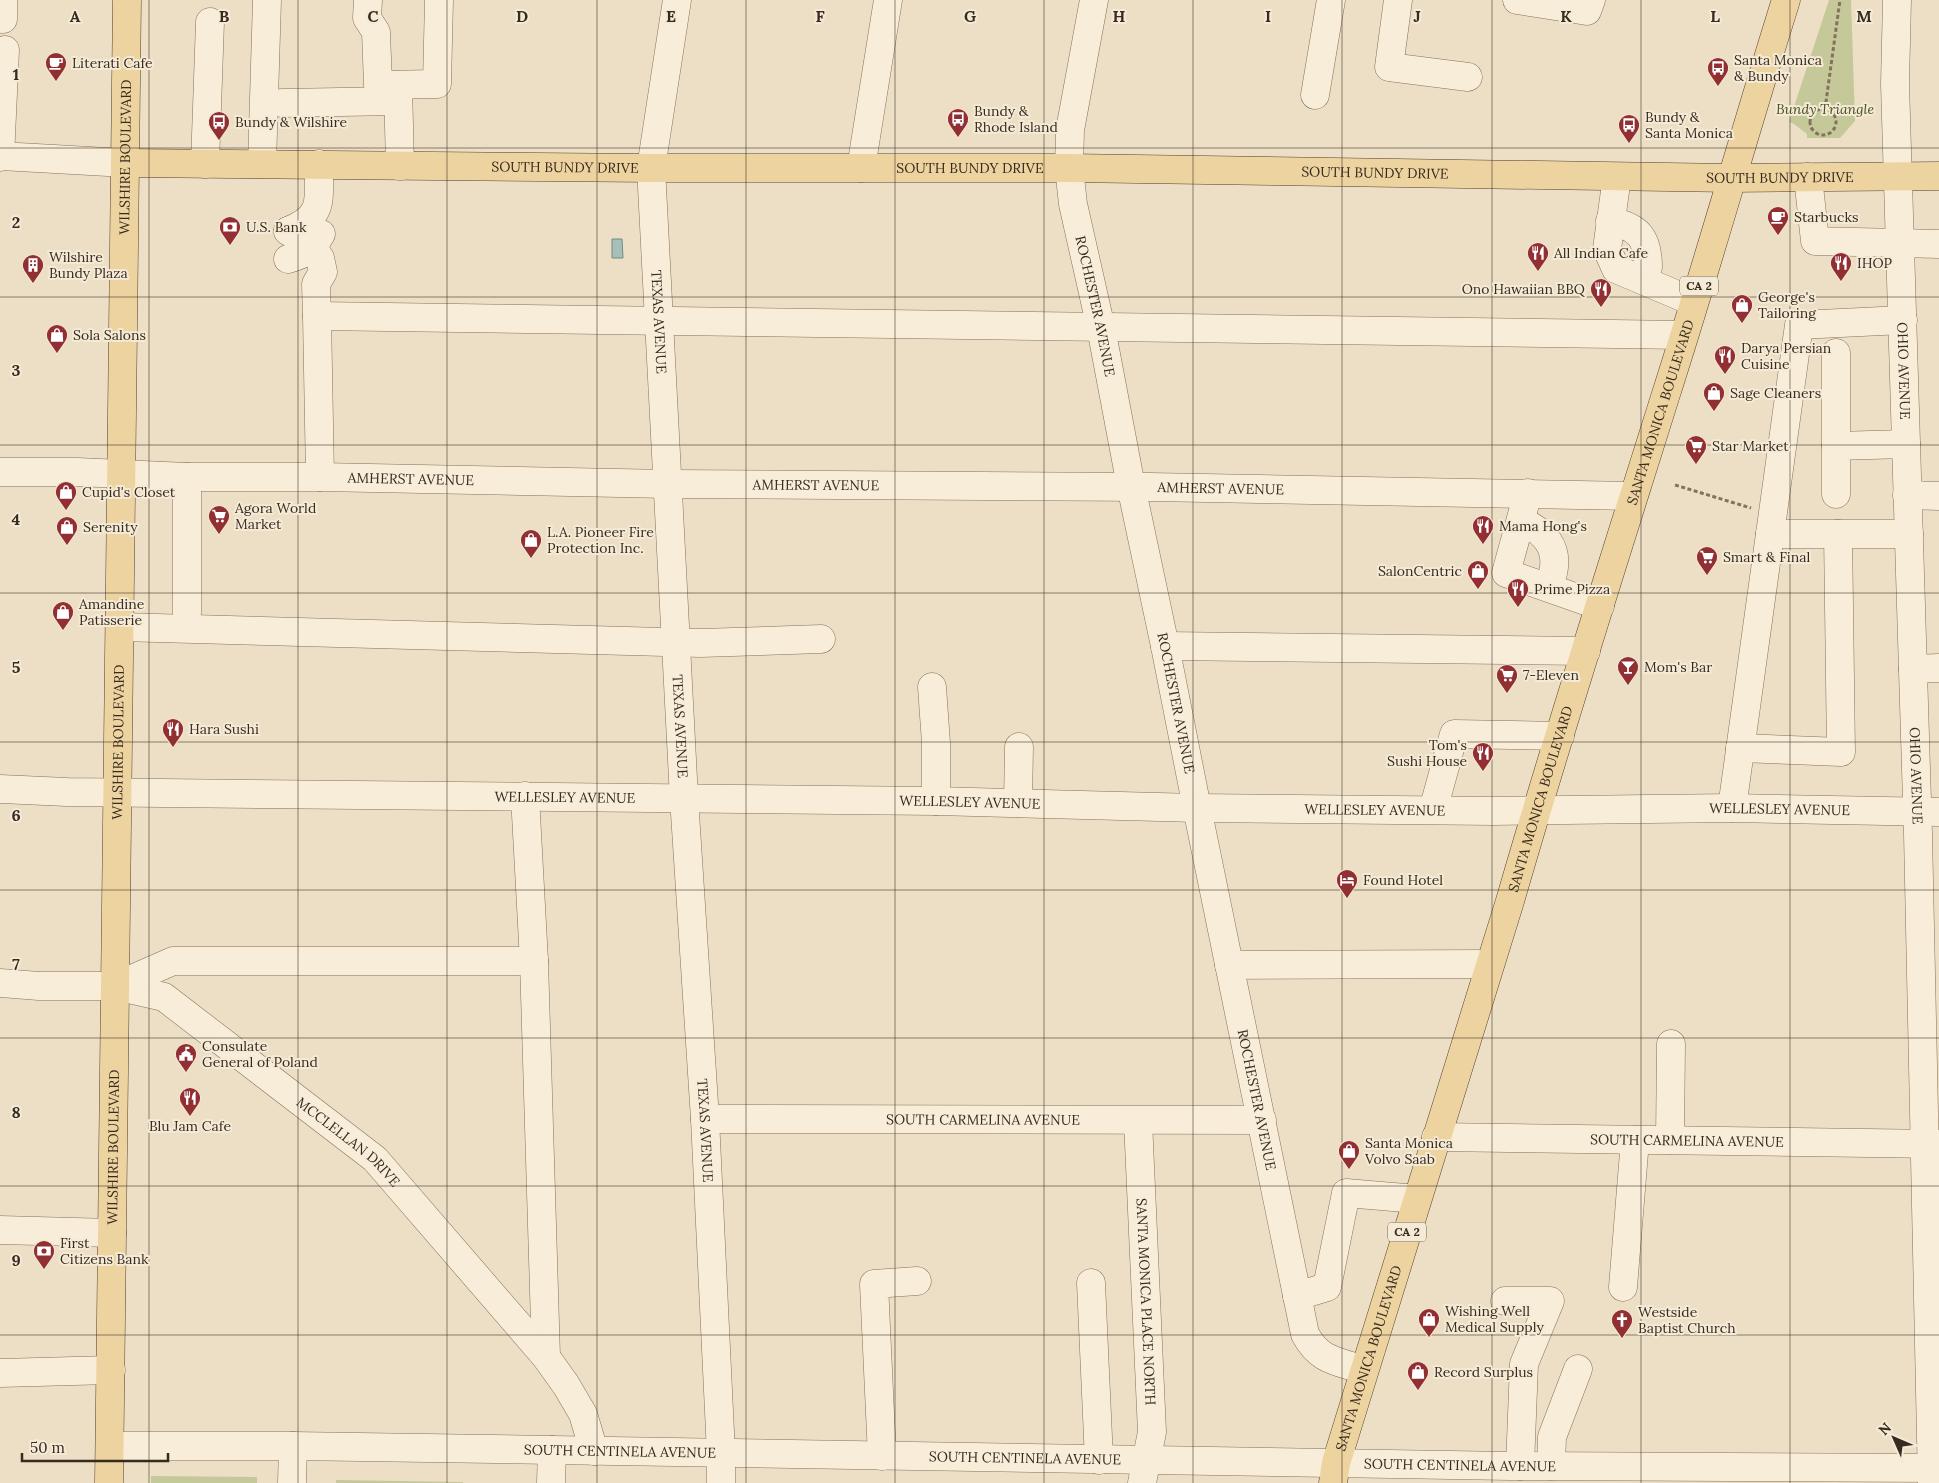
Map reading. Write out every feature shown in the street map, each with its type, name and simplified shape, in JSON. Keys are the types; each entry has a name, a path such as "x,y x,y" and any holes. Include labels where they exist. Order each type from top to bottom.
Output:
{"main road":[{"name":"WILSHIRE BOULEVARD","path":"109,1483 127,0"},
{"name":"SANTA MONICA BOULEVARD","path":"1334,1473 1364,1370 1786,0"},
{"name":"SOUTH BUNDY DRIVE","path":"126,163 651,168 1069,168 1731,178 1939,176"}],"street":[{"path":"262,164 267,0"},
{"path":"368,0 367,18 376,32 378,85 398,93"},
{"path":"282,103 398,93 437,84 439,0"},
{"name":"TEXAS AVENUE","path":"676,0 651,168 684,798 722,1453 721,1483"},
{"path":"861,168 888,0"},
{"name":"ROCHESTER AVENUE","path":"1094,0 1070,130 1069,168 1073,204 1101,328 1196,808 1305,1334 1317,1353 1326,1358 1364,1370"},
{"path":"1315,96 1331,0"},
{"path":"1398,0 1390,67 1468,77"},
{"path":"1517,0 1588,11 1591,0"},
{"name":"OHIO AVENUE","path":"1879,0 1895,84"},
{"name":"OHIO AVENUE","path":"1897,0 1895,84 1907,496 1909,534 1926,668 1934,1473"},
{"path":"205,164 210,22"},
{"path":"0,156 5,50"},
{"path":"398,93 400,166"},
{"name":"SOUTH BUNDY DRIVE","path":"0,156 126,163"},
{"path":"320,164 319,204 313,216 304,224 288,230 313,248 320,258 323,272 316,284 320,477"},
{"path":"1617,177 1616,229 1607,249 1616,269 1640,272 1694,302"},
{"path":"1808,177 1815,241 1939,244"},
{"path":"316,284 299,266 288,259 301,256 313,248 324,229 325,211 319,204"},
{"path":"317,316 1684,335"},
{"path":"1732,808 1799,325 1902,320"},
{"path":"1836,353 1836,494"},
{"path":"1836,446 1906,444"},
{"name":"AMHERST AVENUE","path":"0,472 122,473 187,477 320,477 668,484 1131,486 1633,496"},
{"path":"187,477 187,613"},
{"path":"1528,493 1524,530 1506,573 1545,578 1600,606"},
{"path":"1907,496 1939,496"},
{"path":"1771,524 1838,534 1909,534"},
{"path":"1524,530 1537,545 1543,558 1542,568 1545,578"},
{"path":"1740,748 1841,752 1838,534"},
{"path":"120,627 701,643 821,639"},
{"path":"1165,646 1586,651"},
{"path":"932,687 936,743 936,802"},
{"path":"1433,810 1454,734 1560,736"},
{"path":"1018,803 1019,747"},
{"name":"WELLESLEY AVENUE","path":"0,788 118,792 684,798 1018,803 1196,808 1536,812 1732,808 1928,812"},
{"path":"525,796 534,961 546,1357"},
{"path":"116,986 172,961 534,961"},
{"path":"1229,965 1490,964"},
{"name":"MCCLELLAN DRIVE","path":"0,984 116,986 164,997 375,1158 546,1357 566,1385 583,1414 594,1451"},
{"path":"1670,1140 1671,1044"},
{"name":"SOUTH CARMELINA AVENUE","path":"704,1119 1262,1120"},
{"name":"SANTA MONICA PLACE NORTH","path":"1138,1121 1152,1432 1143,1472"},
{"name":"SOUTH CARMELINA AVENUE","path":"1436,1137 1932,1144"},
{"path":"1623,1287 1635,1140"},
{"path":"1297,1296 1327,1287 1346,1193 1417,1199"},
{"path":"0,1230 112,1233"},
{"path":"882,1456 874,1284 917,1282"},
{"path":"1091,1282 1099,1460"},
{"path":"1505,1301 1550,1301 1524,1364 1514,1472"},
{"path":"1551,1466 1552,1437 1578,1369"},
{"path":"0,1372 110,1370"},
{"name":"SOUTH CENTINELA AVENUE","path":"110,1446 292,1446 1099,1460 1143,1472 1477,1474 1514,1472 1551,1466 1934,1473"},
{"path":"292,1446 292,1483"},
{"path":"550,1483 552,1450"}],"path":[{"path":"1825,109 1840,0"},
{"path":"1825,109 1835,115 1836,124 1832,132 1820,134 1810,126 1810,117 1816,111 1825,109"},
{"path":"1675,485 1771,524"}],"green space":[{"name":"Bundy Triangle","path":"1829,0 1851,0 1855,121 1840,138 1807,138 1807,134 1789,122"},
{"path":"151,1476 257,1477 257,1483 151,1483"},
{"path":"336,1480 463,1482 463,1483 336,1483"}],"water":[{"path":"612,239 622,239 623,258 612,258"}],"place":[{"name":"Literati Cafe","path":"56,82"},
{"name":"Santa Monica & Bundy","path":"1718,87"},
{"name":"Bundy & Rhode Island","path":"958,138"},
{"name":"Bundy & Wilshire","path":"219,141"},
{"name":"Bundy & Santa Monica","path":"1629,144"},
{"name":"Starbucks","path":"1778,236"},
{"name":"U.S. Bank","path":"230,246"},
{"name":"All Indian Cafe","path":"1538,272"},
{"name":"IHOP","path":"1841,282"},
{"name":"Wilshire Bundy Plaza","path":"33,284"},
{"name":"Ono Hawaiian BBQ","path":"1601,308"},
{"name":"George's Tailoring","path":"1742,324"},
{"name":"Sola Salons","path":"57,354"},
{"name":"Darya Persian Cuisine","path":"1725,375"},
{"name":"Sage Cleaners","path":"1714,412"},
{"name":"Star Market","path":"1696,465"},
{"name":"Cupid's Closet","path":"66,511"},
{"name":"Agora World Market","path":"219,535"},
{"name":"Mama Hong's","path":"1483,545"},
{"name":"Serenity","path":"67,546"},
{"name":"L.A. Pioneer Fire Protection Inc.","path":"531,559"},
{"name":"Smart & Final","path":"1707,576"},
{"name":"SalonCentric","path":"1478,590"},
{"name":"Prime Pizza","path":"1518,608"},
{"name":"Amandine Patisserie","path":"63,631"},
{"name":"Mom's Bar","path":"1628,686"},
{"name":"7-Eleven","path":"1507,694"},
{"name":"Hara Sushi","path":"173,748"},
{"name":"Tom's Sushi House","path":"1483,772"},
{"name":"Found Hotel","path":"1347,899"},
{"name":"Consulate General of Poland","path":"186,1073"},
{"name":"Blu Jam Cafe","path":"190,1117"},
{"name":"Santa Monica Volvo Saab","path":"1349,1170"},
{"name":"First Citizens Bank","path":"44,1270"},
{"name":"Wishing Well Medical Supply","path":"1429,1338"},
{"name":"Westside Baptist Church","path":"1622,1339"},
{"name":"Record Surplus","path":"1418,1391"}]}
